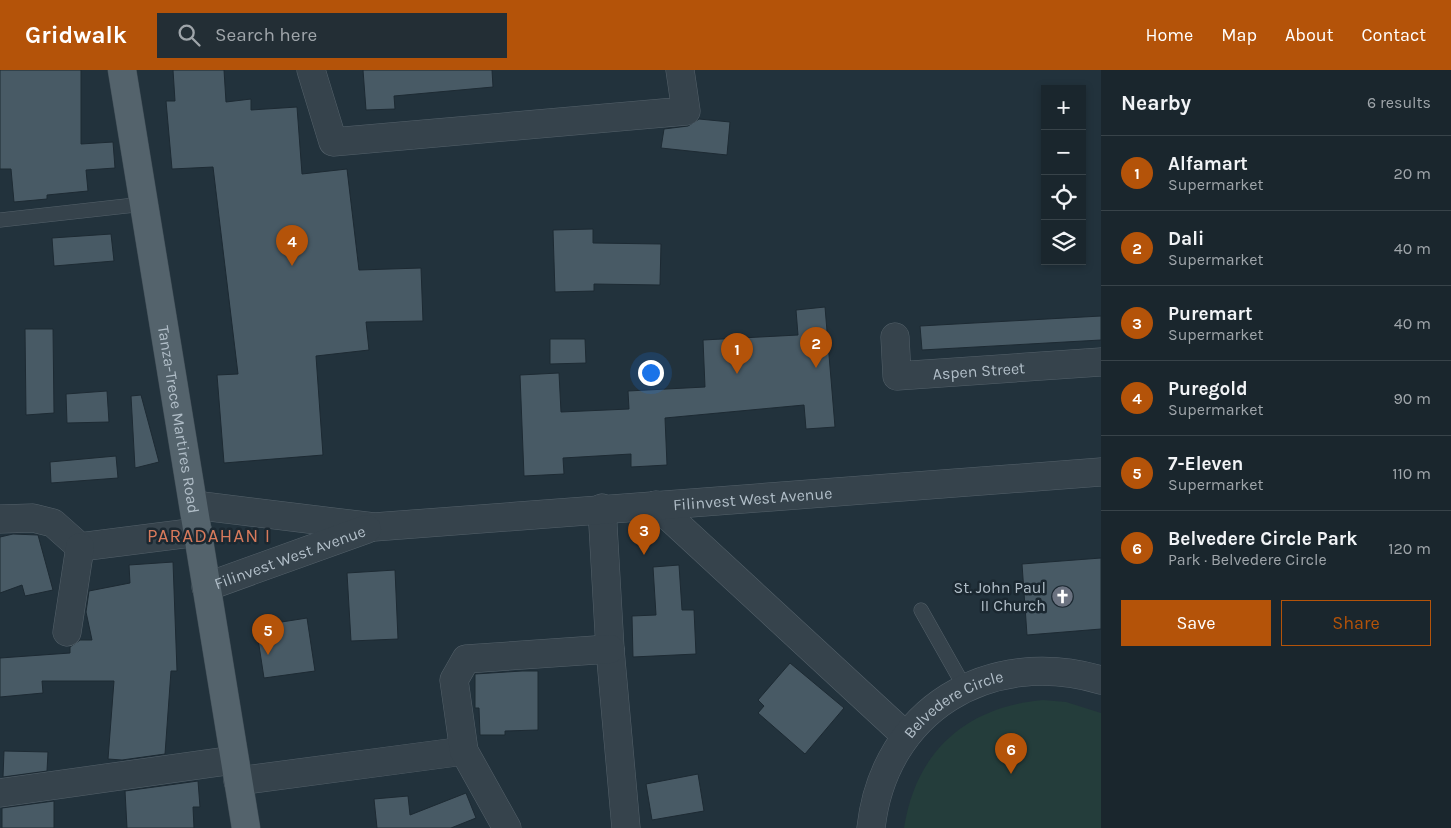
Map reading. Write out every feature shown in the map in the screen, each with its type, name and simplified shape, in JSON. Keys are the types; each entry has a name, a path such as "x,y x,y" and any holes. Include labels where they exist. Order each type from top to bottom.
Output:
{"main road":[{"name":"Tanza-Trece Martires Road","path":"122,70 246,828"}],"street":[{"path":"311,70 333,142 686,111 680,70"},
{"name":"Aspen Street","path":"895,337 897,376 1101,362"},
{"name":"Filinvest West Avenue","path":"194,505 374,527 602,508 1101,472"},
{"path":"656,505 906,736"},
{"path":"602,508 610,649 626,828"},
{"path":"0,520 34,518 53,524 80,547 198,532"},
{"name":"Filinvest West Avenue","path":"206,587 374,527"},
{"path":"67,632 80,547"},
{"path":"507,828 464,750 454,680 466,659 610,649"},
{"name":"Belvedere Circle","path":"871,828 877,792 885,772 906,736 933,708 966,688 1010,672 1057,670 1101,680"},
{"path":"0,793 464,750"}],"lane":[{"path":"0,220 144,204"},
{"path":"921,610 966,688"}],"green space":[{"path":"1043,700 1066,702 1101,713 1101,828 904,828 910,801 920,776 933,756 949,738 968,723 990,712 1015,704"}],"building":[{"path":"0,70 81,70 81,144 113,142 115,168 86,170 88,191 47,195 47,199 14,202 11,169 0,169"},
{"path":"173,70 224,70 226,102 251,99 251,110 297,107 302,174 347,169 359,270 421,268 423,321 366,322 369,350 316,356 323,455 224,463 217,375 238,374 213,167 172,169 166,101 175,101"},
{"path":"363,70 492,70 493,87 394,96 395,109 366,110"},
{"path":"699,119 730,122 727,155 661,148 664,129 688,126"},
{"path":"593,229 593,243 661,244 660,285 594,284 594,291 555,292 553,230"},
{"path":"111,234 114,261 54,266 52,238"},
{"path":"825,307 835,427 806,429 804,405 665,418 667,465 631,467 631,454 563,458 564,474 524,476 520,375 559,373 561,412 629,409 628,391 705,387 703,340 798,335 796,310"},
{"path":"1101,316 1101,340 922,350 920,326"},
{"path":"25,329 53,329 54,413 26,415"},
{"path":"550,339 585,339 586,363 550,364"},
{"path":"107,391 109,422 67,423 66,394"},
{"path":"141,395 159,462 135,468 131,396"},
{"path":"116,456 118,478 51,483 50,462"},
{"path":"13,534 38,535 53,590 25,596 22,585 0,593 0,537"},
{"name":"St. John Paul II Church","path":"1101,558 1101,629 1027,635 1022,564"},
{"path":"173,562 177,671 171,671 165,754 122,760 108,759 114,681 42,681 43,693 0,697 0,658 70,653 70,647 80,640 92,640 86,612 89,591 130,583 129,565"},
{"path":"679,565 682,610 694,610 696,654 633,657 632,616 656,615 653,567"},
{"path":"395,570 398,639 351,641 347,573"},
{"path":"307,618 315,671 264,678 256,626"},
{"path":"790,663 844,708 805,754 758,713 764,706 758,700"},
{"path":"538,671 538,730 505,731 505,735 480,735 479,708 475,708 475,674"},
{"path":"4,751 48,752 47,771 3,777"},
{"path":"698,774 704,811 652,820 646,784"},
{"path":"198,781 200,807 193,807 194,828 127,828 125,791"},
{"path":"466,793 476,818 451,828 377,828 374,799 408,796 410,815"},
{"path":"54,801 54,828 2,828 2,808"}],"place":[{"name":"Puregold","path":"292,266"},
{"name":"Dali","path":"816,368"},
{"name":"Alfamart","path":"737,374"},
{"name":"Puremart","path":"644,555"},
{"name":"St. John Paul II Church","path":"1062,596"},
{"name":"7-Eleven","path":"268,655"},
{"name":"Belvedere Circle Park","path":"1011,774"}],"district":[{"name":"PARADAHAN I","path":"209,535"}]}
